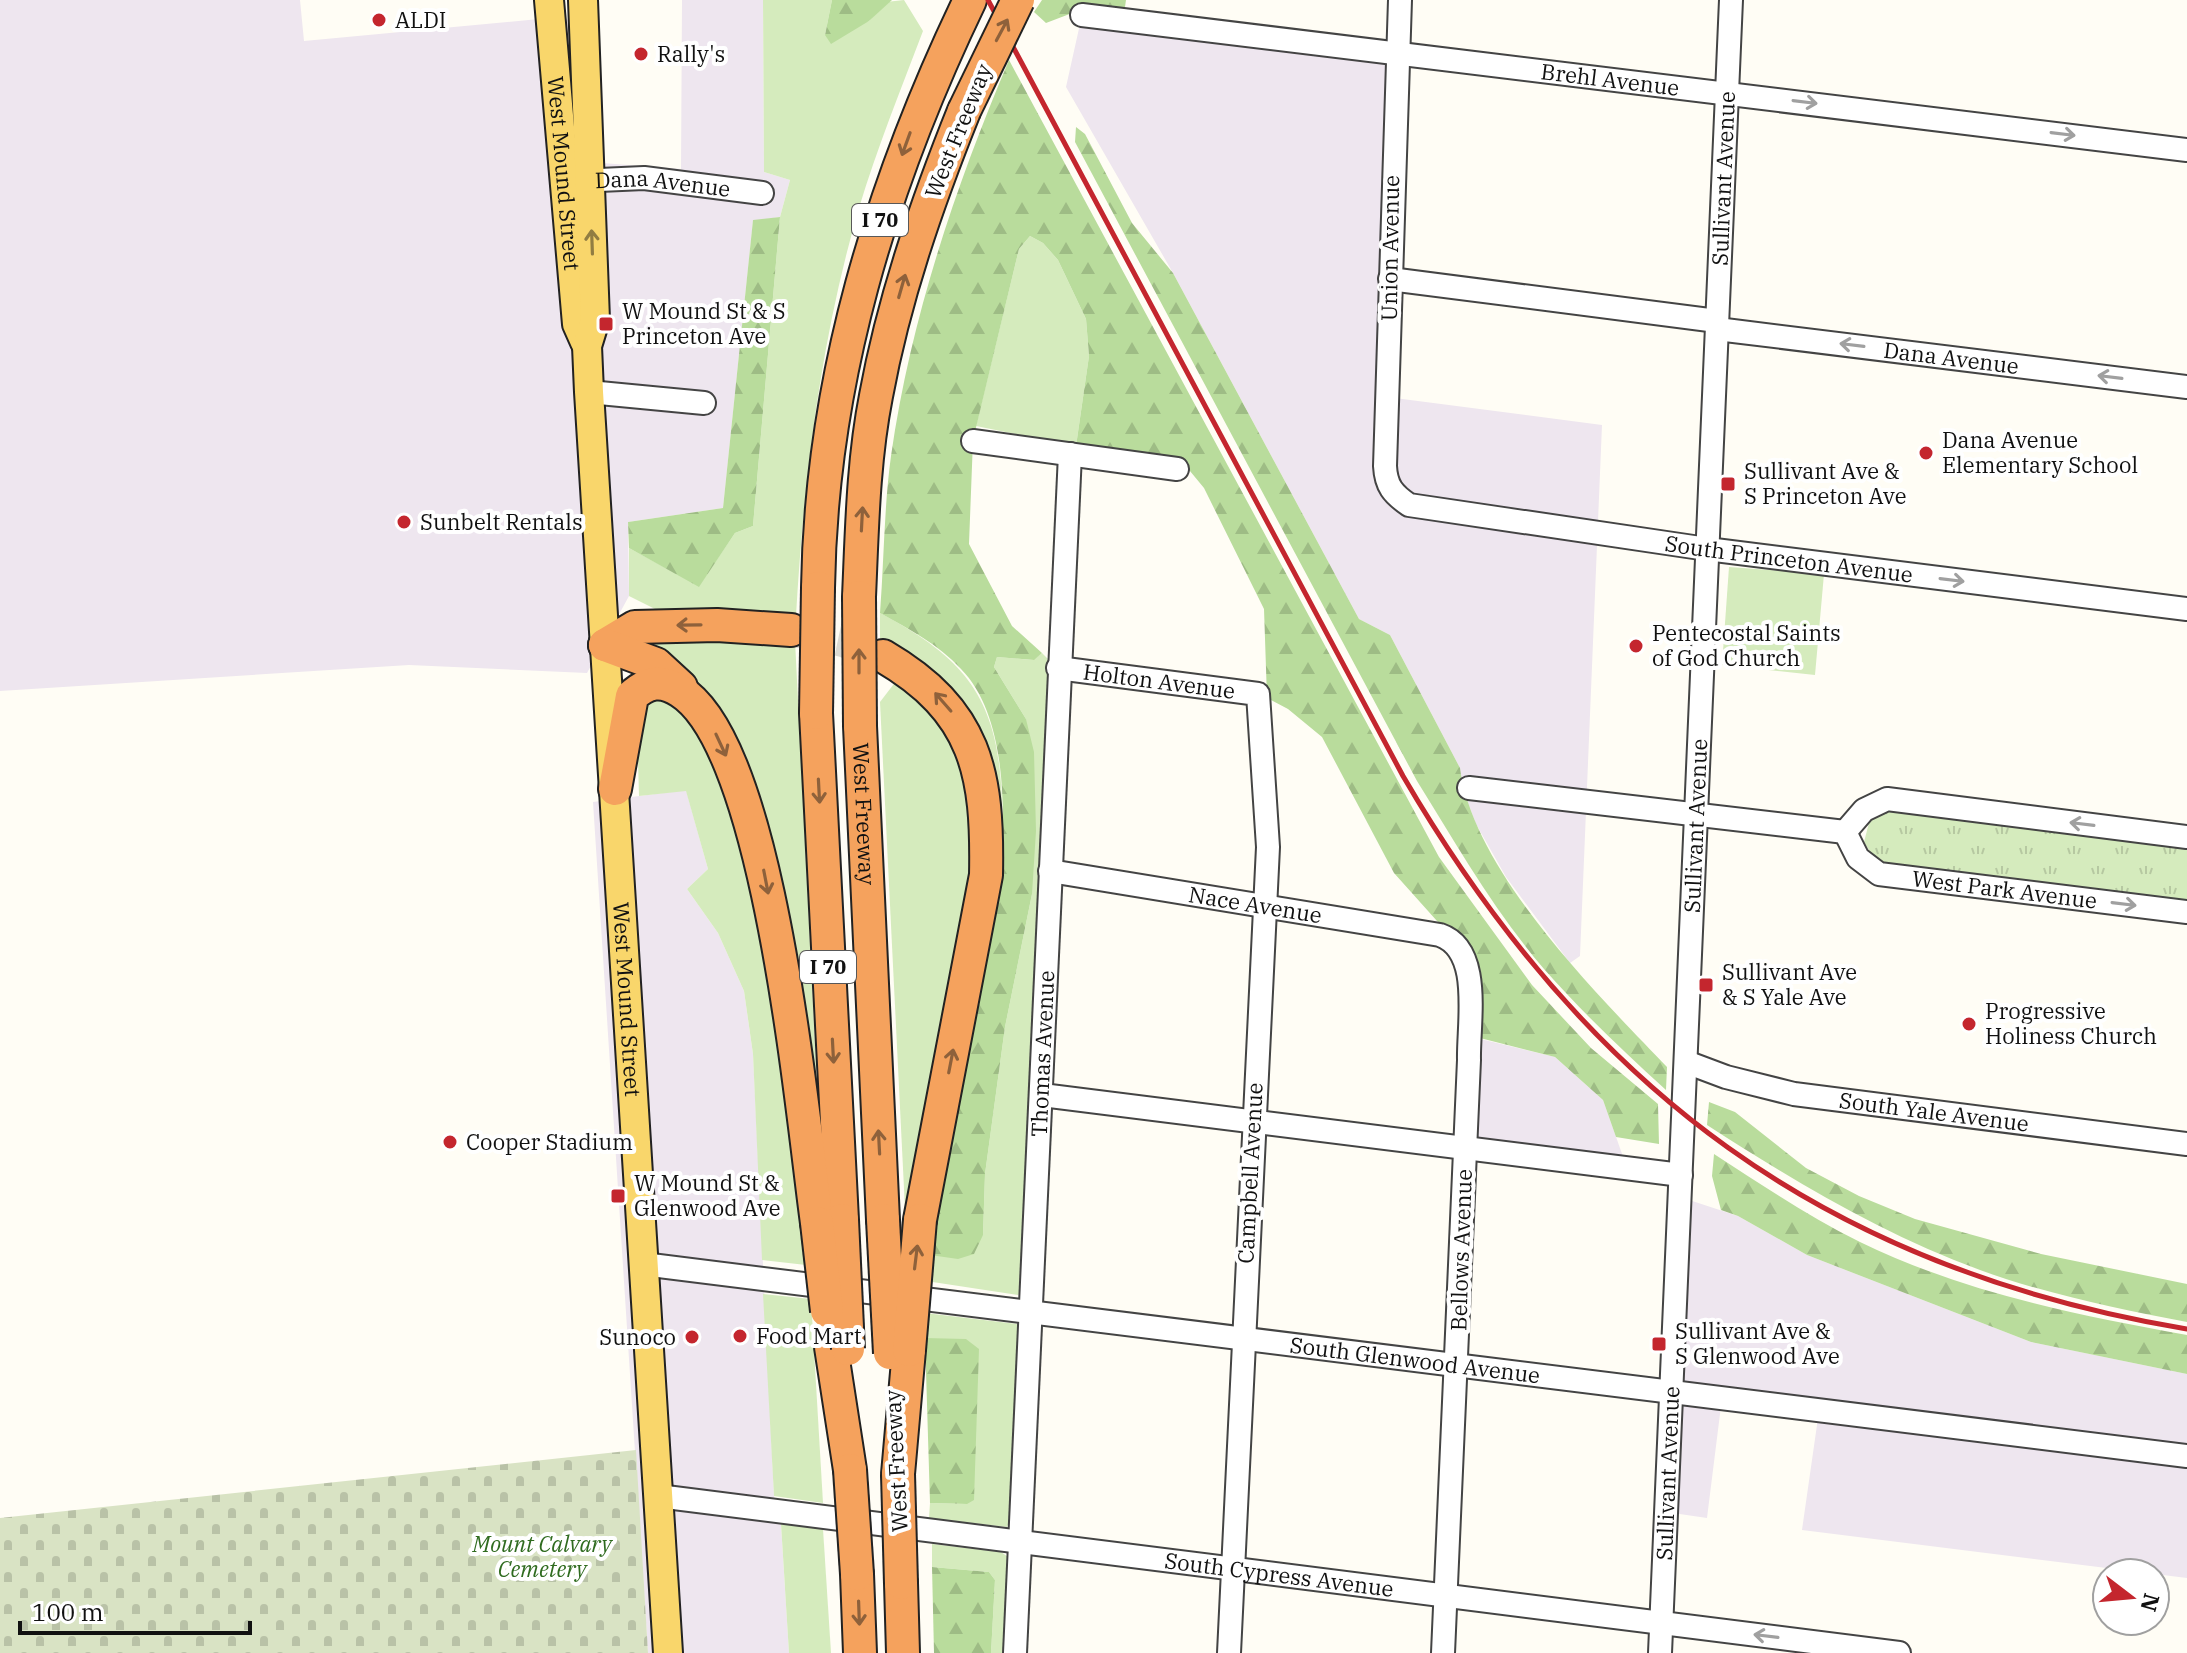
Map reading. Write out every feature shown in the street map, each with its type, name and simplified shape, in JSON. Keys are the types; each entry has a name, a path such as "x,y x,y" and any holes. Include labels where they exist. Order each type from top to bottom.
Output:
{"highway":[{"name":"West Freeway","path":"860,1653 850,1470 829,1222 816,713 818,588 830,433 852,323 885,202 935,72 970,0"},
{"name":"West Freeway","path":"903,1653 898,1474 900,1352 883,1220 860,726 862,511 878,385 905,275 964,111 1018,0"},
{"path":"605,645 635,627 717,625 791,630"},
{"path":"605,645 656,664 675,678 706,716 722,745 746,807 764,870 829,1222"},
{"path":"883,656 928,686 958,721 977,768 987,823 986,875 920,1220 900,1352"},
{"path":"615,789 632,696 642,686 656,682 671,685 686,694"}],"main road":[{"name":"West Mound Street","path":"549,0 595,320 587,346 589,392 668,1653"},
{"name":"West Mound Street","path":"577,181 583,0"}],"street":[{"name":"Union Avenue","path":"1393,494 1386,481 1385,466 1400,0"},
{"name":"Sullivant Avenue","path":"1660,1653 1731,0"},
{"name":"Brehl Avenue","path":"1082,15 2187,150"},
{"name":"Dana Avenue","path":"577,181 644,178 762,193"},
{"name":"Dana Avenue","path":"1390,279 2187,387"},
{"path":"589,392 704,403"},
{"path":"973,441 1177,469"},
{"name":"Thomas Avenue","path":"1015,1653 1070,454"},
{"name":"South Princeton Avenue","path":"1393,494 1409,505 1707,549 2187,609"},
{"name":"Holton Avenue","path":"1058,668 1258,694"},
{"name":"Campbell Avenue","path":"1229,1653 1252,1121 1268,847 1258,694"},
{"path":"1469,788 1845,832 1864,810 1887,799 2187,837"},
{"name":"West Park Avenue","path":"1845,832 1858,858 1879,874 2187,912"},
{"name":"Nace Avenue","path":"1050,871 1440,935 1458,944"},
{"name":"Bellows Avenue","path":"1443,1653 1469,1060 1468,976 1464,953 1458,944"},
{"name":"South Yale Avenue","path":"1686,1062 1726,1077 1794,1094 2187,1144"},
{"path":"1042,1095 1681,1175"},
{"name":"South Glenwood Avenue","path":"643,1264 2187,1456"},
{"name":"South Cypress Avenue","path":"658,1496 1899,1653"}],"shaded area":[{"path":"0,0 300,0 304,41 539,19 596,20 602,163 681,169 682,0 763,0 764,172 790,180 780,217 753,221 723,508 628,522 629,596 587,673 409,665 0,691"},
{"path":"1082,15 1397,54 1387,397 1602,425 1580,956 1570,963 1506,877 1476,824 1462,787 1460,768 1390,635 1359,619 1173,273 1066,87"},
{"path":"686,790 708,869 687,889 718,933 744,991 753,1054 774,1496 781,1524 789,1653 648,1653 593,802"},
{"path":"1468,1036 1555,1057 1603,1100 1627,1168 1465,1147"},
{"path":"1680,1197 1738,1216 1807,1255 2031,1342 2187,1374 2187,1578 2171,1576 2171,1557 2091,1557 2091,1566 1802,1530 1819,1411 1722,1398 1707,1518 1666,1512"}],"green space":[{"path":"763,0 832,0 825,35 869,21 886,2 904,0 923,31 866,186 845,258 816,410 796,616 737,610 659,611 629,596 629,548 699,586 735,533 753,526 780,217 790,180 764,172"},
{"path":"832,0 892,0 869,21 831,44 825,35"},
{"path":"1042,0 1126,0 1125,7 1088,7 1046,23 1034,12"},
{"path":"1009,60 1439,857 1532,985 1591,1048 1658,1104 1659,1144 1616,1137 1603,1100 1555,1057 1476,1037 1460,939 1437,921 1394,873 1322,737 1288,709 1267,698 1264,609 1204,488 1185,465 1076,446 1089,356 1086,319 1058,260 1043,243 1030,236 1019,249 973,440 969,544 1012,626 1042,653 1034,660 997,657 994,667 1026,719 1034,752 1036,831 1032,894 1005,1027 985,1174 983,1235 974,1254 958,1259 930,1255 997,896 1003,809 997,746 977,691 943,652 880,613 885,514 900,404 923,303 953,205"},
{"path":"1076,127 1085,134 1132,223 1173,273 1359,619 1390,635 1460,768 1470,807 1488,848 1513,889 1574,967 1667,1067 1666,1090 1588,1016 1526,947 1477,877 1417,781 1075,142"},
{"path":"780,217 753,526 735,533 699,587 629,548 628,522 723,508 753,220"},
{"path":"1030,236 1043,243 1058,260 1086,319 1089,356 1076,446 976,426 1019,249"},
{"path":"1729,567 1824,574 1815,675 1722,665"},
{"path":"880,613 936,648 974,688 995,739 1002,806 985,749 964,706 931,672 880,641"},
{"path":"719,637 795,640 817,1086 808,1086 766,830 740,749 718,707 689,676 640,643"},
{"path":"1042,653 1051,662 1023,1286 1018,1295 926,1281 930,1255 983,1235 985,1174 1005,1027 1032,894 1026,719 994,667 997,657 1033,660"},
{"path":"900,676 961,749 979,830 906,1229 880,702"},
{"path":"662,691 710,746 750,878 792,1118 806,1265 762,1260 753,1054 744,991 718,933 687,889 708,869 686,791 639,796 637,724 641,704"},
{"path":"1890,807 2187,843 2187,906 1892,868 1877,863 1864,842 1870,819"},
{"path":"1709,1102 1735,1112 1806,1168 1859,1196 1915,1219 2041,1254 2187,1284 2187,1322 2056,1294 1980,1270 1908,1240 1806,1186 1707,1125"},
{"path":"1714,1154 1841,1232 1899,1260 2020,1300 2187,1335 2187,1374 2031,1342 1807,1255 1738,1216 1721,1210 1712,1176"},
{"path":"763,1294 811,1299 823,1503 774,1496"},
{"path":"925,1313 1017,1324 1023,1333 1012,1517 1007,1527 929,1518 930,1503 967,1504 925,1338"},
{"path":"925,1338 966,1339 979,1349 974,1500 967,1504 930,1503"},
{"name":"Mount Calvary Cemetery","path":"636,1450 648,1653 0,1653 0,1518"},
{"path":"781,1524 823,1529 831,1653 789,1653"},
{"path":"932,1544 1001,1552 1011,1559 1008,1653 991,1653 995,1580 989,1572 932,1567"},
{"path":"932,1567 989,1572 995,1580 991,1653 934,1653"}],"tunnel":[{"path":"791,630 843,641 883,656"}],"railway":[{"path":"988,0 1403,776 1474,887 1552,986 1636,1073 1728,1148 1829,1210 1938,1261 2057,1301 2187,1329"}],"place":[{"name":"ALDI","path":"379,20"},
{"name":"Rally's","path":"641,54"},
{"name":"W Mound St & S Princeton Ave","path":"606,324"},
{"name":"Dana Avenue Elementary School","path":"1926,453"},
{"name":"Sullivant Ave & S Princeton Ave","path":"1728,484"},
{"name":"Sunbelt Rentals","path":"404,522"},
{"name":"Pentecostal Saints of God Church","path":"1636,646"},
{"name":"Sullivant Ave & S Yale Ave","path":"1706,985"},
{"name":"Progressive Holiness Church","path":"1969,1024"},
{"name":"Cooper Stadium","path":"450,1142"},
{"name":"W Mound St & Glenwood Ave","path":"618,1196"},
{"name":"Food Mart","path":"740,1336"},
{"name":"Sunoco","path":"692,1337"},
{"name":"Sullivant Ave & S Glenwood Ave","path":"1659,1344"}]}
